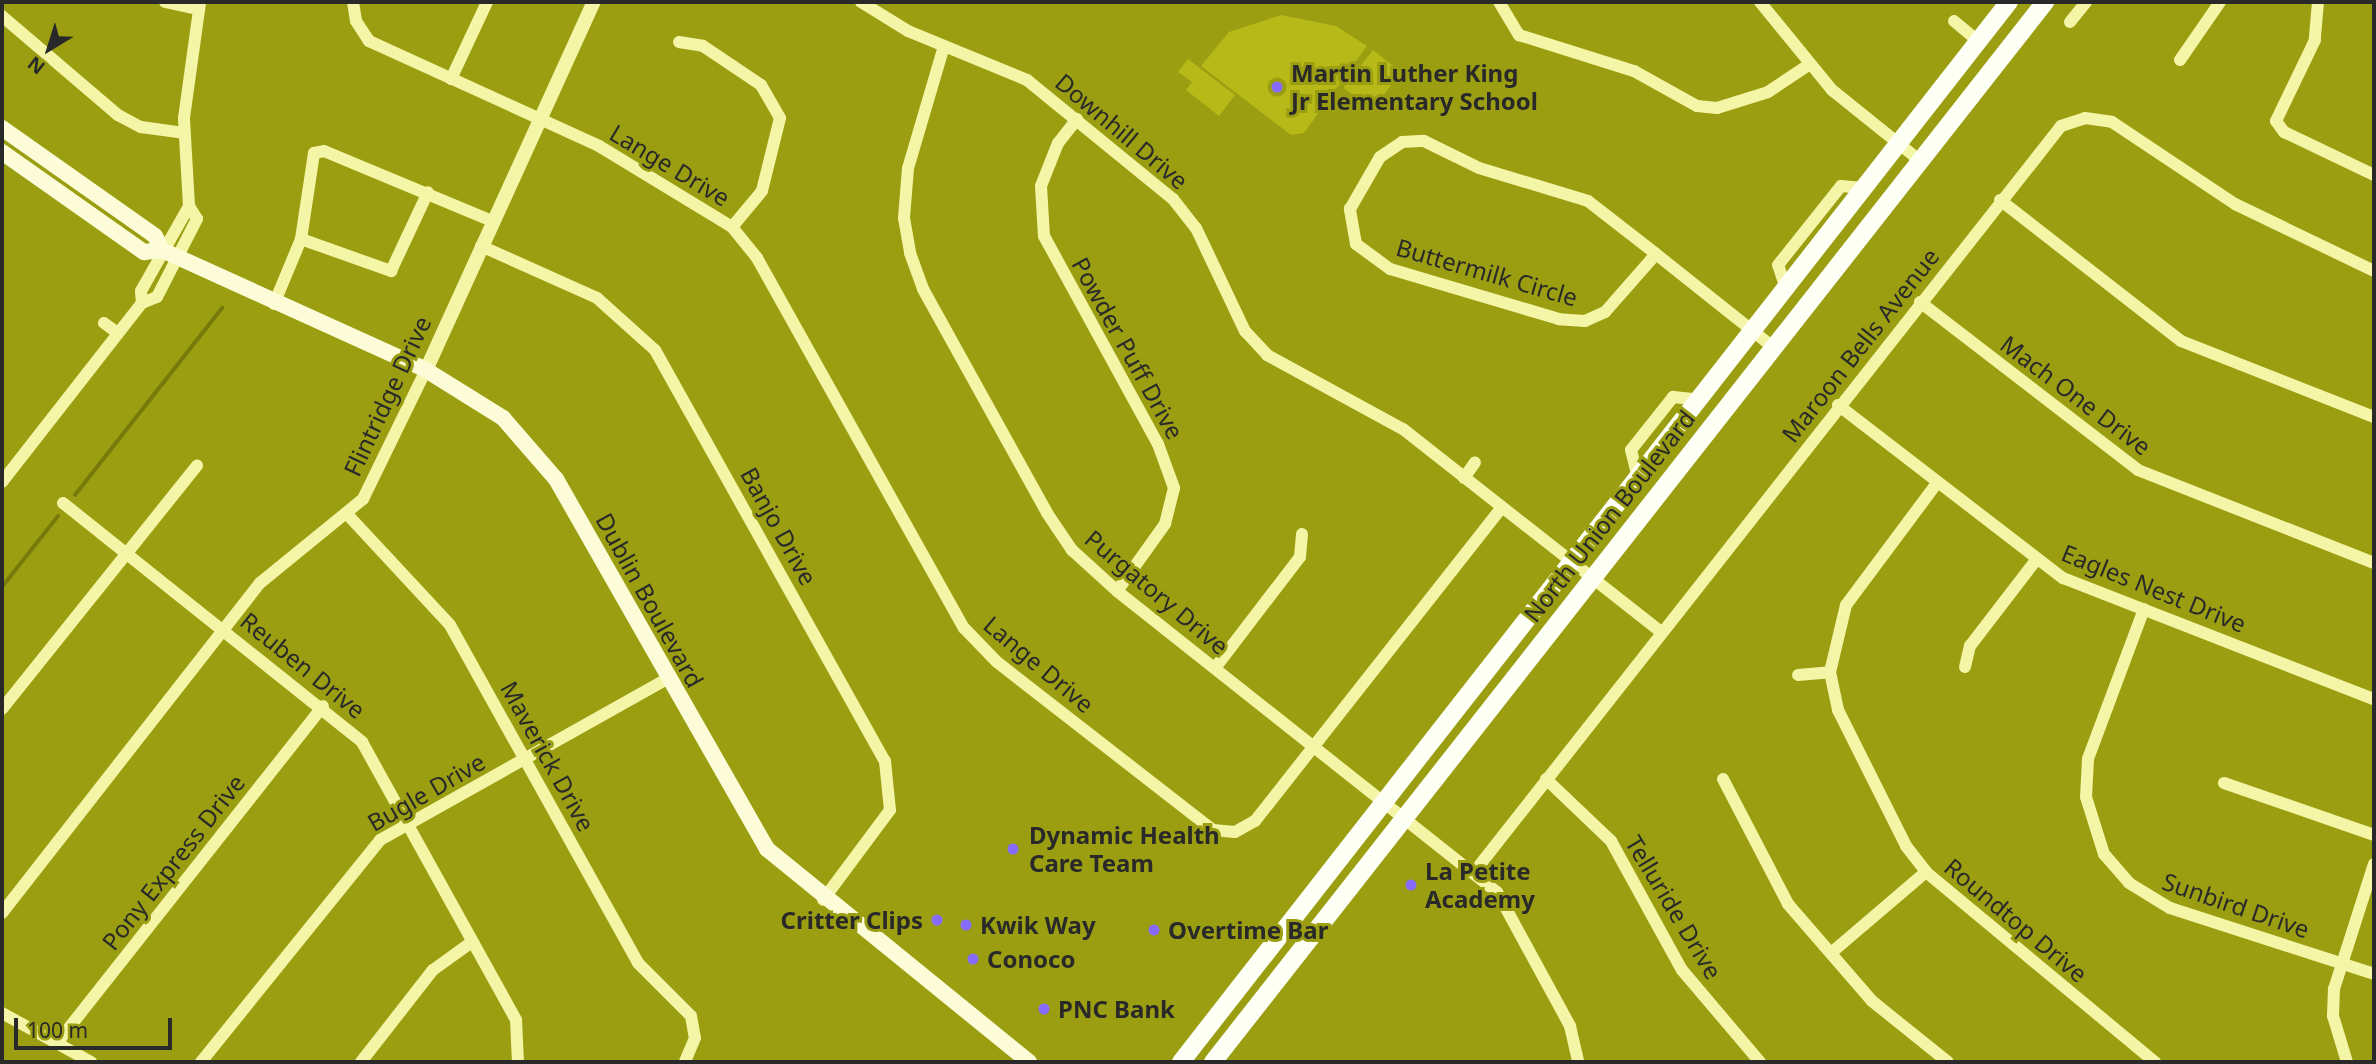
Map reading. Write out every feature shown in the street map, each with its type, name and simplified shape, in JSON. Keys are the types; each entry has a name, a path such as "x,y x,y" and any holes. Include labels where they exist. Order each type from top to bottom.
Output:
{"main road":[{"name":"North Union Boulevard","path":"1181,1062 2009,2"},
{"name":"North Union Boulevard","path":"1213,1062 2045,2"},
{"name":"Dublin Boulevard","path":"2,128 155,236 162,250 274,304 426,370 486,405 544,462 755,833 823,900 1028,1062"},
{"name":"Dublin Boulevard","path":"2,152 144,252 162,250"}],"street":[{"path":"142,303 157,297 197,219 189,206 184,133 199,5 165,2"},
{"name":"Lange Drive","path":"354,2 356,21 369,41 537,118 690,197 732,227 757,258 950,607 983,650 1213,830 1235,832 1255,821 1501,508"},
{"path":"451,79 487,2"},
{"name":"Flintridge Drive","path":"2,913 224,629 281,562 347,514 378,477 537,118 594,2"},
{"name":"Downhill Drive","path":"861,2 944,46 1017,73 1077,119 1181,207 1245,331 1267,355 1390,420 1661,632"},
{"path":"1499,2 1519,35 1634,71 1697,106 1717,108 1768,92 1810,64"},
{"path":"1760,2 1840,98 1919,160"},
{"path":"2070,23 2086,2"},
{"path":"2180,60 2220,2"},
{"path":"2318,2 2315,40 2276,121 2284,132 2374,175"},
{"path":"2,16 118,116 141,127 184,133"},
{"path":"1954,21 1979,41"},
{"path":"679,42 703,46 761,85 780,118 762,191 732,227"},
{"name":"Purgatory Drive","path":"944,46 908,168 904,218 910,253 923,289 1047,513 1072,550 1117,591 1475,871 1507,904 1570,1026 1578,1062"},
{"name":"Maroon Bells Avenue","path":"1475,871 2000,200 2061,126 2098,118 2123,127 2235,204 2374,271"},
{"name":"Powder Puff Drive","path":"1077,119 1058,143 1041,186 1044,236 1158,444 1174,488 1165,524 1117,591"},
{"name":"Buttermilk Circle","path":"1656,254 1605,312 1585,321 1559,319 1382,265 1356,244 1350,209 1380,157 1402,142 1424,141 1479,168 1578,196 1656,254 1773,347"},
{"path":"274,304 301,239 314,153 428,192 492,221"},
{"path":"301,239 391,271 428,192"},
{"path":"2000,200 2181,341 2374,417"},
{"path":"2,482 142,303 162,250 189,206"},
{"name":"Banjo Drive","path":"481,246 597,298 655,350 885,761 890,810 823,900"},
{"name":"Mach One Drive","path":"1920,302 2131,466 2374,562"},
{"path":"104,323 118,333"},
{"name":"Eagles Nest Drive","path":"1839,405 2063,578 2374,699"},
{"path":"1464,478 1475,462"},
{"path":"2,709 125,552 197,466"},
{"name":"Roundtop Drive","path":"1937,483 1853,592 1835,637 1830,673 1844,724 1906,846 1926,872 2155,1062"},
{"name":"Reuben Drive","path":"63,503 323,706 362,742 520,1030 518,1062"},
{"name":"Maverick Drive","path":"347,514 442,613 527,760 638,963 685,1006 702,1026 685,1062"},
{"path":"1215,668 1300,557 1302,534"},
{"path":"1965,667 1970,646 2036,559"},
{"name":"Sunbird Drive","path":"2144,609 2088,759 2086,797 2105,854 2129,883 2163,905 2374,974"},
{"path":"1798,675 1830,673"},
{"name":"Bugle Drive","path":"201,1062 363,857 407,823 527,760 667,679"},
{"name":"Pony Express Drive","path":"57,1044 323,706"},
{"name":"Telluride Drive","path":"1546,779 1611,841 1682,970 1760,1062"},
{"path":"1723,779 1788,904 1872,1001 1948,1062"},
{"path":"2224,783 2374,835"},
{"path":"2347,1062 2332,1002 2374,864"},
{"path":"1831,953 1926,872"},
{"path":"360,1062 440,963 472,942"},
{"path":"2,1013 91,1062"}],"shaded area":[{"path":"1281,15 1336,26 1367,46 1304,133 1291,135 1201,66 1229,32"},
{"path":"1373,50 1401,72 1372,110 1343,88"},
{"path":"1188,59 1235,95 1219,116 1186,90 1192,82 1178,72"}],"waterway":[{"path":"75,495 222,308"},
{"path":"2,587 58,516"}],"place":[{"name":"Martin Luther King Jr Elementary School","path":"1277,87"},
{"name":"Dynamic Health Care Team","path":"1013,849"},
{"name":"La Petite Academy","path":"1411,885"},
{"name":"Critter Clips","path":"937,920"},
{"name":"Kwik Way","path":"966,925"},
{"name":"Overtime Bar","path":"1154,930"},
{"name":"Conoco","path":"973,959"},
{"name":"PNC Bank","path":"1044,1009"}]}
